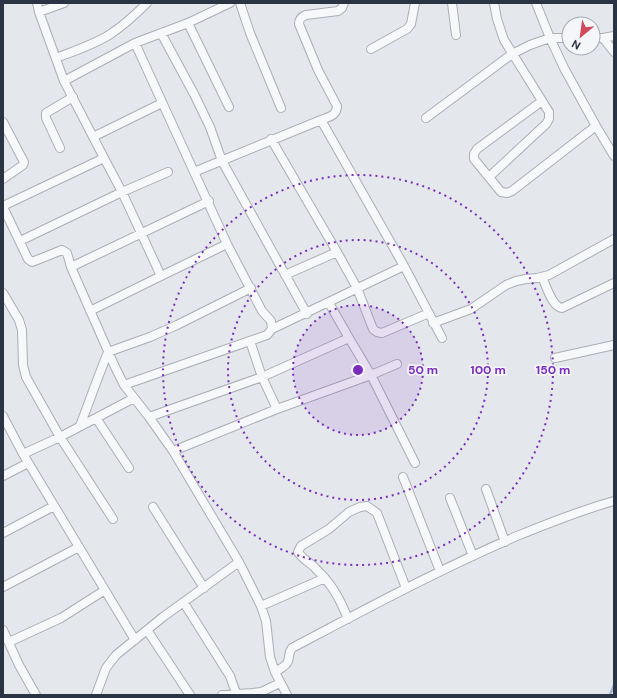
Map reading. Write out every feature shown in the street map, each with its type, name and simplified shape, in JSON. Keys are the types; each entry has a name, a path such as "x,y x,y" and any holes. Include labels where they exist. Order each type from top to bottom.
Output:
{"street":[{"path":"37,3 64,81 122,192 161,276"},
{"path":"39,12 64,3"},
{"path":"56,58 86,47 108,35 129,20 147,3"},
{"path":"64,81 135,43 188,23 230,3"},
{"path":"240,3 253,40 281,108"},
{"path":"194,172 320,120 334,114 337,111 337,106 318,70 299,24 299,20 306,15 338,11 342,8 344,3"},
{"path":"371,49 407,29 412,24 415,3"},
{"path":"452,3 456,35"},
{"path":"489,177 546,124 549,119 549,112 504,40 497,19 494,3"},
{"path":"536,3 564,68 614,156"},
{"path":"188,23 229,107"},
{"path":"161,33 204,114 222,161 307,314"},
{"path":"614,36 603,38 614,52"},
{"path":"426,118 512,54 530,45 550,38 561,38"},
{"path":"135,43 227,244 262,311 271,321 272,329"},
{"path":"60,148 46,118 46,113 73,97"},
{"path":"542,101 477,149 474,154 474,159 502,192 507,194 512,191 596,126"},
{"path":"93,138 162,103"},
{"path":"320,120 404,266 442,338"},
{"path":"3,122 24,162 23,165 3,179"},
{"path":"271,140 357,288 373,329 382,333 429,313"},
{"path":"104,158 3,206 28,259 32,262 62,250 67,253 71,267 90,311 124,384 173,451 239,562 261,606 266,621 270,657 275,672 287,695"},
{"path":"20,241 122,192 168,172"},
{"path":"71,267 208,201"},
{"path":"433,323 471,309 506,285 516,281 542,277 559,270 614,239"},
{"path":"90,311 227,244"},
{"path":"285,275 337,252"},
{"path":"124,384 267,335 272,329 307,314 404,266"},
{"path":"542,277 554,304 559,308 614,284"},
{"path":"80,426 96,380 108,352 150,337 177,325 251,288"},
{"path":"3,293 19,320 22,330 23,366 26,377 60,437 113,519"},
{"path":"328,303 371,375 415,463"},
{"path":"149,417 262,377 349,338"},
{"path":"250,341 262,377 277,409"},
{"path":"555,358 614,345"},
{"path":"173,451 277,409 397,364"},
{"path":"23,454 60,437 134,398"},
{"path":"3,416 28,463 135,640"},
{"path":"96,418 129,468"},
{"path":"3,476 28,463"},
{"path":"403,477 440,571"},
{"path":"486,489 505,542"},
{"path":"450,498 473,556"},
{"path":"275,672 286,665 292,648 406,588 505,542 572,514 614,501"},
{"path":"3,533 54,506"},
{"path":"348,618 335,590 316,568 298,552 301,546 329,529 349,512 360,507 367,506 377,513 406,588"},
{"path":"154,507 204,588"},
{"path":"3,587 79,547"},
{"path":"96,695 106,668 116,655 147,630 239,562"},
{"path":"261,606 325,578"},
{"path":"9,642 61,618 105,590"},
{"path":"184,603 230,676 236,693"},
{"path":"3,630 19,665 36,695"},
{"path":"147,630 190,695"},
{"path":"222,695 261,692 280,683"}],"waterway":[{"path":"610,695 614,685"}]}
